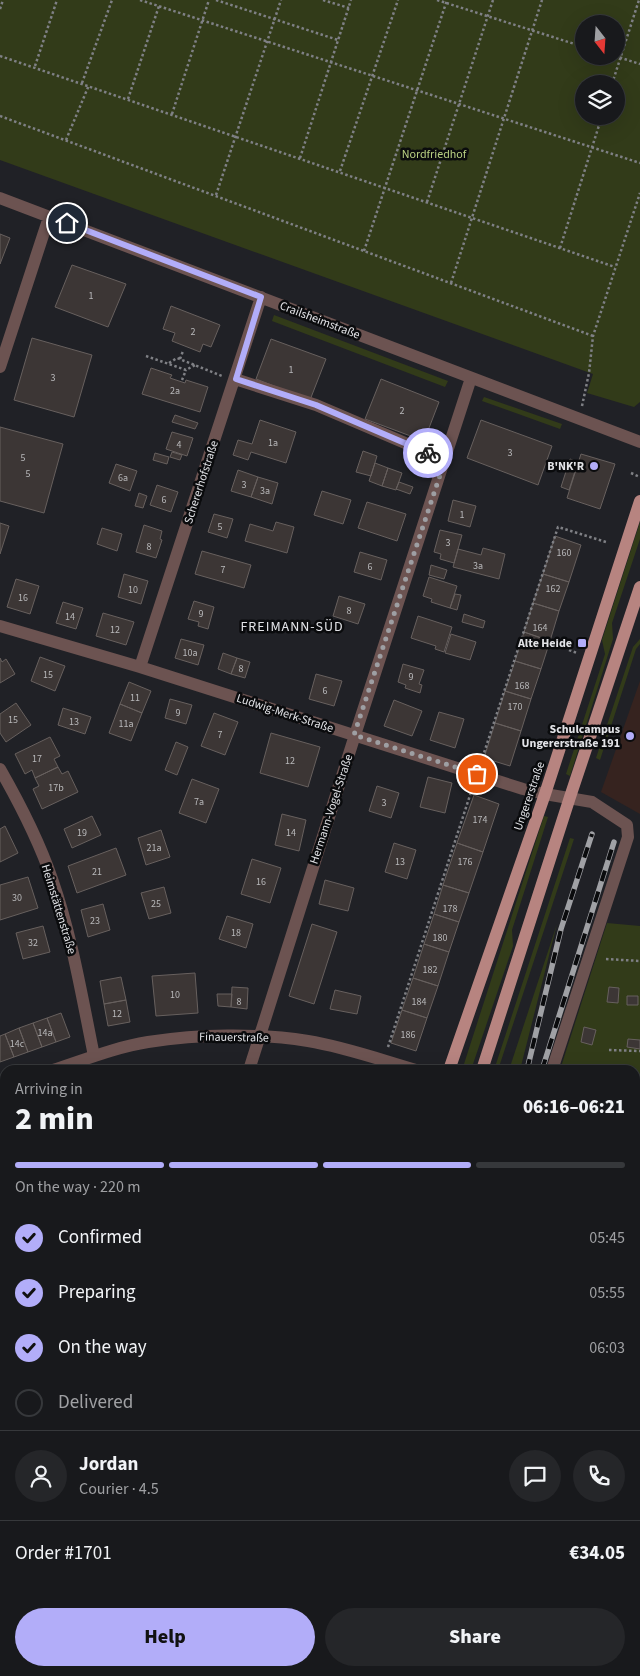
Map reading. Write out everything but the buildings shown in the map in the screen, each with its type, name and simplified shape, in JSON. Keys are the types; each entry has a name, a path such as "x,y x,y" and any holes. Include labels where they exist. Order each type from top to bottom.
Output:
{"main road":[{"name":"Ungererstraße","path":"451,1065 544,794 640,501"},
{"path":"484,1065 640,587"}],"street":[{"name":"Crailsheimstraße","path":"0,198 640,442"},
{"path":"0,367 49,217"},
{"name":"Schererhofstraße","path":"140,667 231,378 261,297"},
{"path":"231,378 316,405 445,460"},
{"name":"Hermann-Vogel-Straße","path":"251,1065 354,735 471,378"},
{"name":"Ludwig-Merk-Straße","path":"0,626 140,667 544,794 592,802 627,825 628,837 554,1065"},
{"name":"Heimstättenstraße","path":"0,769 26,818 52,879 72,946 94,1056"},
{"name":"Finauerstraße","path":"68,1065 146,1042 195,1036 259,1037 309,1041 398,1065"}],"path":[{"path":"0,9 3,0"},
{"path":"35,66 57,0"},
{"path":"82,83 112,0"},
{"path":"140,0 640,163"},
{"path":"172,114 209,0"},
{"path":"216,0 338,40"},
{"path":"216,196 281,0"},
{"path":"323,0 349,8"},
{"path":"300,158 352,0"},
{"path":"340,172 398,0"},
{"path":"437,0 575,43"},
{"path":"427,202 493,0"},
{"path":"451,283 542,0"},
{"path":"625,43 639,0"},
{"path":"364,251 447,2"},
{"path":"128,99 159,6"},
{"path":"0,56 35,66 615,267"},
{"path":"625,60 640,64"},
{"path":"66,140 89,85"},
{"path":"0,116 593,336"},
{"path":"560,248 599,125"},
{"path":"578,419 584,399 593,336 640,193"},
{"path":"180,359 183,351"},
{"path":"146,356 186,370"},
{"path":"169,363 177,358 231,378"},
{"path":"182,380 186,370 196,365"},
{"path":"631,473 640,477"},
{"path":"606,958 640,961"},
{"path":"609,1050 640,1052"}],"shaded area":[{"name":"Schulcampus Ungererstraße 191","path":"640,681 640,814 601,792"}],"green space":[{"name":"Nordfriedhof","path":"0,0 640,0 640,402 634,407 587,393 593,374 0,160"},
{"path":"274,315 448,381 445,387 272,321"},
{"path":"484,397 562,424 560,429 482,401"},
{"path":"640,522 640,539 612,623 613,639 570,776 566,774 605,654 602,640"},
{"path":"640,639 640,644 636,649 600,760 596,758 633,647"},
{"path":"544,816 548,817 512,930 513,946 473,1065 464,1064"},
{"path":"570,838 574,839 500,1065 496,1065"},
{"path":"607,923 640,926 640,1065 562,1065"},
{"path":"557,924 521,1065 511,1065"}],"railway":[{"path":"528,1065 561,929 592,834"},
{"path":"544,1065 614,842"}],"way so far":[{"path":"428,453 445,460 354,735 477,774"}],"place":[{"name":"B'NK'R","path":"594,466"},
{"name":"Alte Heide","path":"582,643"},
{"name":"Schulcampus Ungererstraße 191","path":"630,736"}],"district":[{"name":"FREIMANN-SÜD","path":"292,626"}],"route":[{"path":"67,223 261,297 236,379 316,405 428,453"}]}
